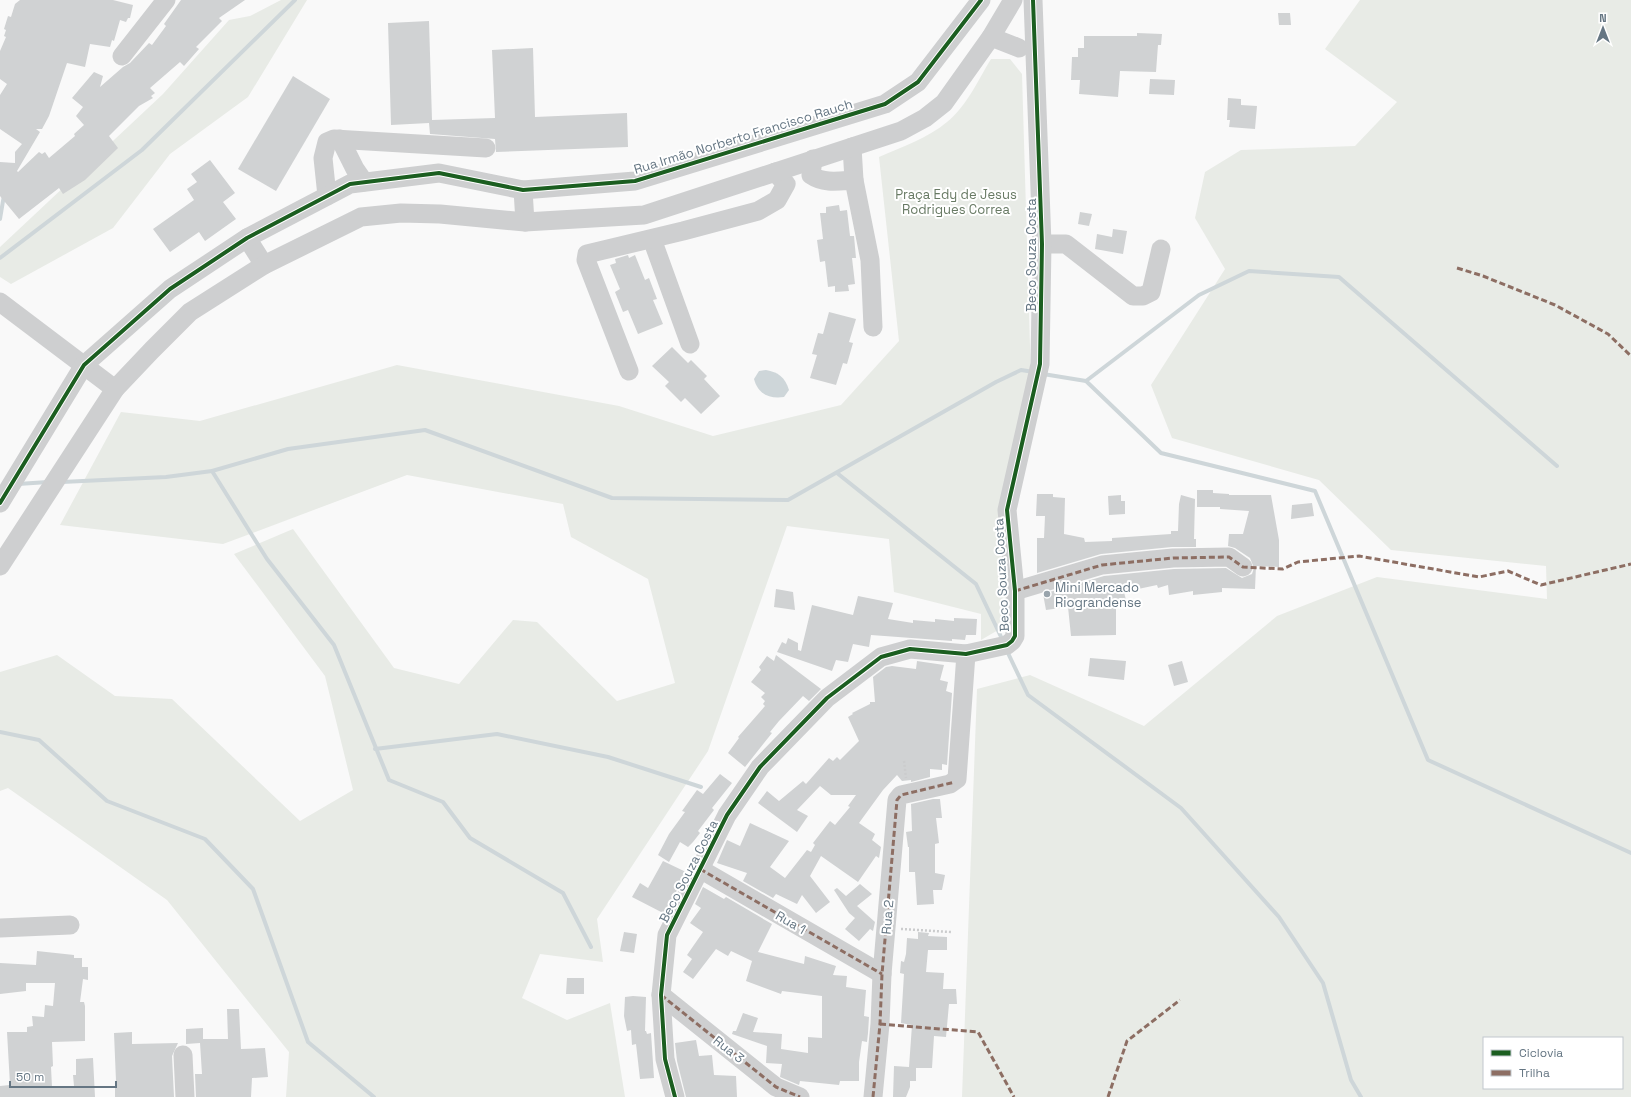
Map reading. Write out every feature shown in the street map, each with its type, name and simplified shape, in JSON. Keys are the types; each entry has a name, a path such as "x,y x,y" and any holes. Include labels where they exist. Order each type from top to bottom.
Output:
{"street":[{"path":"122,56 166,0"},
{"name":"Rua Irmão Norberto Francisco Rauch","path":"0,503 84,365 170,290 247,238 350,184 439,173 523,190 635,181 885,104 918,82 981,0"},
{"path":"0,566 116,389 190,312 264,265 361,217 401,213 440,214 525,222 644,214 781,178 812,167 852,147 901,131 925,118 944,103 991,37 1013,0"},
{"name":"Beco Souza Costa","path":"675,1097 665,1059 661,995 667,935 727,816 760,767 827,698 881,657 910,649 966,654 1007,645 1015,636 1014,591 1007,510 1040,364 1042,244 1033,0"},
{"path":"991,37 1019,48"},
{"path":"340,139 355,169 364,182"},
{"path":"327,196 323,158 325,147 331,140 340,139 486,148"},
{"path":"852,147 854,180 870,260 874,327"},
{"path":"812,167 822,181 834,182 854,180"},
{"path":"629,371 586,256 587,254 652,239 758,210 777,200 781,178"},
{"path":"523,190 525,222"},
{"path":"247,238 264,265"},
{"path":"652,239 690,344"},
{"path":"1042,244 1066,244 1133,296 1143,296 1151,292 1162,249"},
{"path":"0,302 116,389"},
{"path":"1014,591 1102,565 1173,558 1229,557 1243,567"},
{"name":"Rua 2","path":"873,1097 880,1024 882,974 898,798 907,793 950,784 955,782 958,777 966,654"},
{"name":"Rua 1","path":"700,869 882,974"},
{"path":"0,928 70,925"},
{"name":"Rua 3","path":"661,995 776,1087 800,1097"},
{"path":"183,1055 185,1097"}],"path":[{"path":"886,928 950,932"}],"green space":[{"path":"281,0 307,0 248,97 170,154 113,228 11,284 0,277 0,247 163,94 229,20 250,16"},
{"path":"1360,0 1631,0 1631,1097 962,1097 977,689 1030,675 1144,726 1277,616 1377,577 1547,599 1546,566 1391,550 1319,480 1172,438 1151,385 1225,269 1195,218 1205,172 1241,150 1355,146 1397,102 1325,49"},
{"name":"Praça Edy de Jesus Rodrigues Correa","path":"991,59 1010,59 1022,74 1031,380 998,519 1010,589 1005,626 981,640 981,614 894,592 889,539 787,526 708,751 597,919 603,962 540,954 522,998 567,1020 610,1003 625,1097 286,1097 289,1052 167,900 8,788 0,791 0,672 57,655 115,696 172,699 300,821 353,790 325,676 234,554 293,529 394,668 459,684 513,620 537,622 617,701 675,683 648,579 571,537 563,504 407,475 223,544 60,525 121,412 200,421 397,365 619,406 713,436 841,405 899,341 879,157 932,133 954,116 966,101"}],"shaded area":[{"path":"766,370 774,372 783,378 789,390 784,397 769,396 761,392 758,388 754,379 759,371"}],"building":[{"path":"20,0 113,0 133,5 130,18 128,18 126,22 120,20 114,41 112,40 110,47 90,44 85,67 67,63 49,116 42,129 36,129 40,132 17,171 18,172 39,152 42,154 45,152 49,158 75,136 74,134 84,125 76,116 83,107 72,98 94,72 103,76 100,87 123,67 130,63 149,43 152,45 166,26 164,24 181,0 245,0 219,18 222,21 196,47 199,49 184,66 180,62 150,88 155,93 151,96 153,98 139,106 109,136 118,148 85,180 63,194 59,188 19,219 0,196 0,162 15,163 15,152 22,144 0,129 0,95 7,84 0,79 0,51 6,37 4,36 6,30 4,29 8,16 11,17 15,4"},
{"path":"1278,13 1290,13 1291,25 1279,25"},
{"path":"429,21 432,120 495,118 492,50 533,48 535,117 627,113 628,147 496,152 495,139 430,134 429,123 391,125 388,23"},
{"path":"1137,33 1162,34 1161,45 1158,45 1156,72 1120,71 1118,97 1079,94 1080,80 1071,80 1072,57 1078,57 1078,48 1084,48 1084,36 1137,36"},
{"path":"293,76 330,99 276,191 238,169"},
{"path":"1150,79 1175,80 1174,95 1149,94"},
{"path":"1228,98 1241,99 1241,105 1257,106 1255,129 1229,127 1230,120 1227,120"},
{"path":"210,160 235,193 223,202 236,219 205,241 199,232 170,252 153,229 194,200 187,189 197,182 191,174"},
{"path":"839,205 840,211 847,210 850,236 854,236 856,258 852,258 855,284 848,285 849,291 835,292 835,286 828,287 825,261 820,262 817,240 823,239 820,213 826,213 826,207"},
{"path":"1080,212 1092,214 1089,226 1078,224"},
{"path":"1113,229 1127,231 1123,254 1095,249 1097,234 1112,237"},
{"path":"628,255 629,258 635,255 645,280 649,278 657,299 653,300 663,324 638,334 628,310 623,312 615,292 620,289 610,265 616,263 615,259"},
{"path":"829,312 856,319 849,342 853,343 847,364 843,363 836,385 810,378 817,355 812,354 818,333 823,334"},
{"path":"672,347 688,363 691,360 707,376 704,379 720,396 701,414 685,398 681,402 665,386 669,382 652,366"},
{"path":"1197,490 1213,490 1213,493 1229,495 1271,495 1279,540 1279,567 1256,566 1255,589 1222,588 1222,592 1193,595 1193,591 1169,595 1168,585 1158,588 1157,585 1124,592 1126,600 1116,602 1116,635 1071,636 1068,607 1046,610 1043,594 1104,576 1174,569 1226,568 1242,578 1252,574 1254,568 1250,558 1235,548 1228,546 1229,534 1243,534 1249,511 1220,509 1220,507 1197,507"},
{"path":"1037,494 1053,494 1053,497 1065,498 1064,534 1084,538 1085,542 1112,541 1112,538 1171,534 1171,531 1178,531 1179,504 1181,495 1195,499 1194,539 1196,539 1196,547 1172,547 1101,554 1037,573 1037,538 1044,538 1045,516 1036,516"},
{"path":"1121,495 1121,501 1125,501 1125,514 1109,515 1108,496"},
{"path":"1312,503 1314,516 1291,519 1292,505"},
{"path":"776,589 793,592 795,610 774,607"},
{"path":"858,596 893,603 888,619 913,623 913,620 935,622 935,619 954,621 954,618 977,619 976,635 966,635 965,640 952,639 952,641 871,635 869,647 853,644 848,662 836,660 832,671 777,652 782,642 786,644 788,638 798,643 798,650 801,651 812,605 853,615"},
{"path":"776,655 821,689 809,701 803,696 770,732 772,733 745,767 728,753 739,738 738,737 765,706 763,704 765,701 761,697 765,693 751,682 761,670 759,667 767,656 774,661"},
{"path":"1090,658 1126,661 1124,680 1088,676"},
{"path":"917,661 944,665 940,680 948,682 946,691 952,693 947,765 942,764 942,770 930,769 930,777 911,782 911,780 902,781 897,775 883,790 859,823 875,834 872,840 881,847 879,858 876,856 858,882 821,856 810,876 830,902 816,913 802,895 797,904 776,894 773,898 743,881 747,873 717,863 727,840 740,846 750,823 789,841 770,867 785,878 807,850 811,852 815,845 813,843 830,821 835,825 850,807 848,806 856,795 831,795 820,786 797,810 808,816 797,832 758,803 767,791 779,801 803,781 806,784 829,758 833,761 837,757 840,760 859,741 848,717 853,714 852,713 870,704 870,702 875,702 873,677 886,667 892,666 916,669"},
{"path":"1182,661 1188,682 1174,686 1168,665"},
{"path":"720,774 732,783 712,808 714,810 698,831 700,833 688,847 680,842 669,862 658,855 669,834 685,812 682,811 697,790 703,794"},
{"path":"940,799 942,818 936,818 939,843 935,844 935,873 945,875 942,890 933,890 934,904 917,905 915,872 909,872 909,847 906,832 912,831 911,804"},
{"path":"663,861 686,872 665,914 632,897 640,883 648,888"},
{"path":"860,884 872,894 857,906 875,922 873,931 870,929 859,941 845,929 855,918 849,913 834,890 837,888 846,896"},
{"path":"703,887 724,899 726,897 772,924 758,952 804,964 805,956 836,966 833,975 847,976 846,987 866,990 864,1016 869,1017 868,1033 867,1042 862,1041 859,1062 859,1081 840,1081 839,1085 800,1081 799,1085 780,1077 782,1064 766,1063 767,1046 732,1034 733,1031 736,1031 743,1013 758,1018 753,1032 782,1034 781,1049 808,1053 808,1037 822,1038 822,996 782,991 781,994 746,981 752,961 731,951 728,956 716,949 693,979 683,972 692,959 687,955 703,932 690,923 701,908 695,904"},
{"path":"624,932 637,934 634,953 620,951"},
{"path":"918,932 929,933 928,936 947,937 947,950 928,950 926,972 944,973 943,989 956,989 957,1004 949,1004 946,1037 934,1036 932,1068 916,1068 916,1081 910,1081 910,1087 906,1097 893,1097 894,1066 909,1067 912,1025 901,1023 904,974 900,973 901,961 904,962 907,938 918,939"},
{"path":"37,951 74,955 74,958 82,958 82,967 88,967 88,980 83,979 80,1002 84,1002 85,1006 85,1041 52,1042 52,1087 74,1086 73,1075 76,1075 76,1059 93,1058 95,1097 0,1097 0,1086 10,1085 7,1032 27,1032 27,1027 33,1026 32,1016 44,1017 45,1005 53,1006 55,983 26,983 26,991 0,994 0,963 36,965"},
{"path":"567,978 584,978 584,994 566,994"},
{"path":"625,997 646,997 645,1031 647,1034 651,1033 654,1078 640,1079 636,1044 632,1045 631,1030 627,1031 624,1016"},
{"path":"227,1009 239,1009 241,1049 265,1048 268,1077 252,1078 251,1097 196,1097 195,1074 202,1074 200,1043 186,1044 186,1029 203,1028 203,1039 228,1039"},
{"path":"132,1032 132,1044 178,1043 172,1056 174,1097 115,1097 116,1081 114,1033"},
{"path":"696,1040 699,1056 712,1055 714,1075 736,1076 737,1097 686,1097 677,1061 675,1043"}],"waterway":[{"path":"0,258 142,150 295,0"},
{"path":"0,219 4,195"},
{"path":"1086,381 1199,295 1249,271 1339,277 1557,466"},
{"path":"62,482 166,477 212,471 288,449 425,430 612,498 788,500 996,382 1021,370 1034,372"},
{"path":"1043,374 1086,381 1161,453 1315,491 1428,760 1631,853"},
{"path":"212,471 267,559 334,645 389,780 443,802 470,838 563,893 591,947"},
{"path":"837,473 976,584 1003,641"},
{"path":"18,484 48,482"},
{"path":"1007,651 1028,695 1181,808 1279,917 1323,983 1351,1080 1361,1097"},
{"path":"0,732 39,740 107,801 205,839 253,889 308,1042 374,1097"},
{"path":"375,749 497,734 608,757 701,787"}],"marked path":[{"path":"1457,268 1483,276 1555,305 1608,334 1631,356"},
{"path":"1015,591 1102,565 1173,558 1229,557 1243,567 1283,569 1298,562 1359,556 1479,577 1508,571 1541,585 1631,564"},
{"path":"873,1097 897,800 901,795 955,782"},
{"path":"700,869 882,974"},
{"path":"661,995 776,1087 800,1097"},
{"path":"1108,1097 1127,1041 1180,1000"},
{"path":"880,1024 978,1032 1014,1097"}],"cycle path":[{"path":"0,503 84,365 170,289 247,238 350,184 439,173 523,190 635,181 885,104 918,82 981,0"},
{"path":"675,1097 665,1059 661,995 667,935 727,815 760,767 827,698 881,657 910,649 966,654 1007,645 1015,636 1015,591 1007,510 1040,364 1042,244 1033,0"}],"place":[{"name":"Mini Mercado Riograndense","path":"1047,594"}]}
